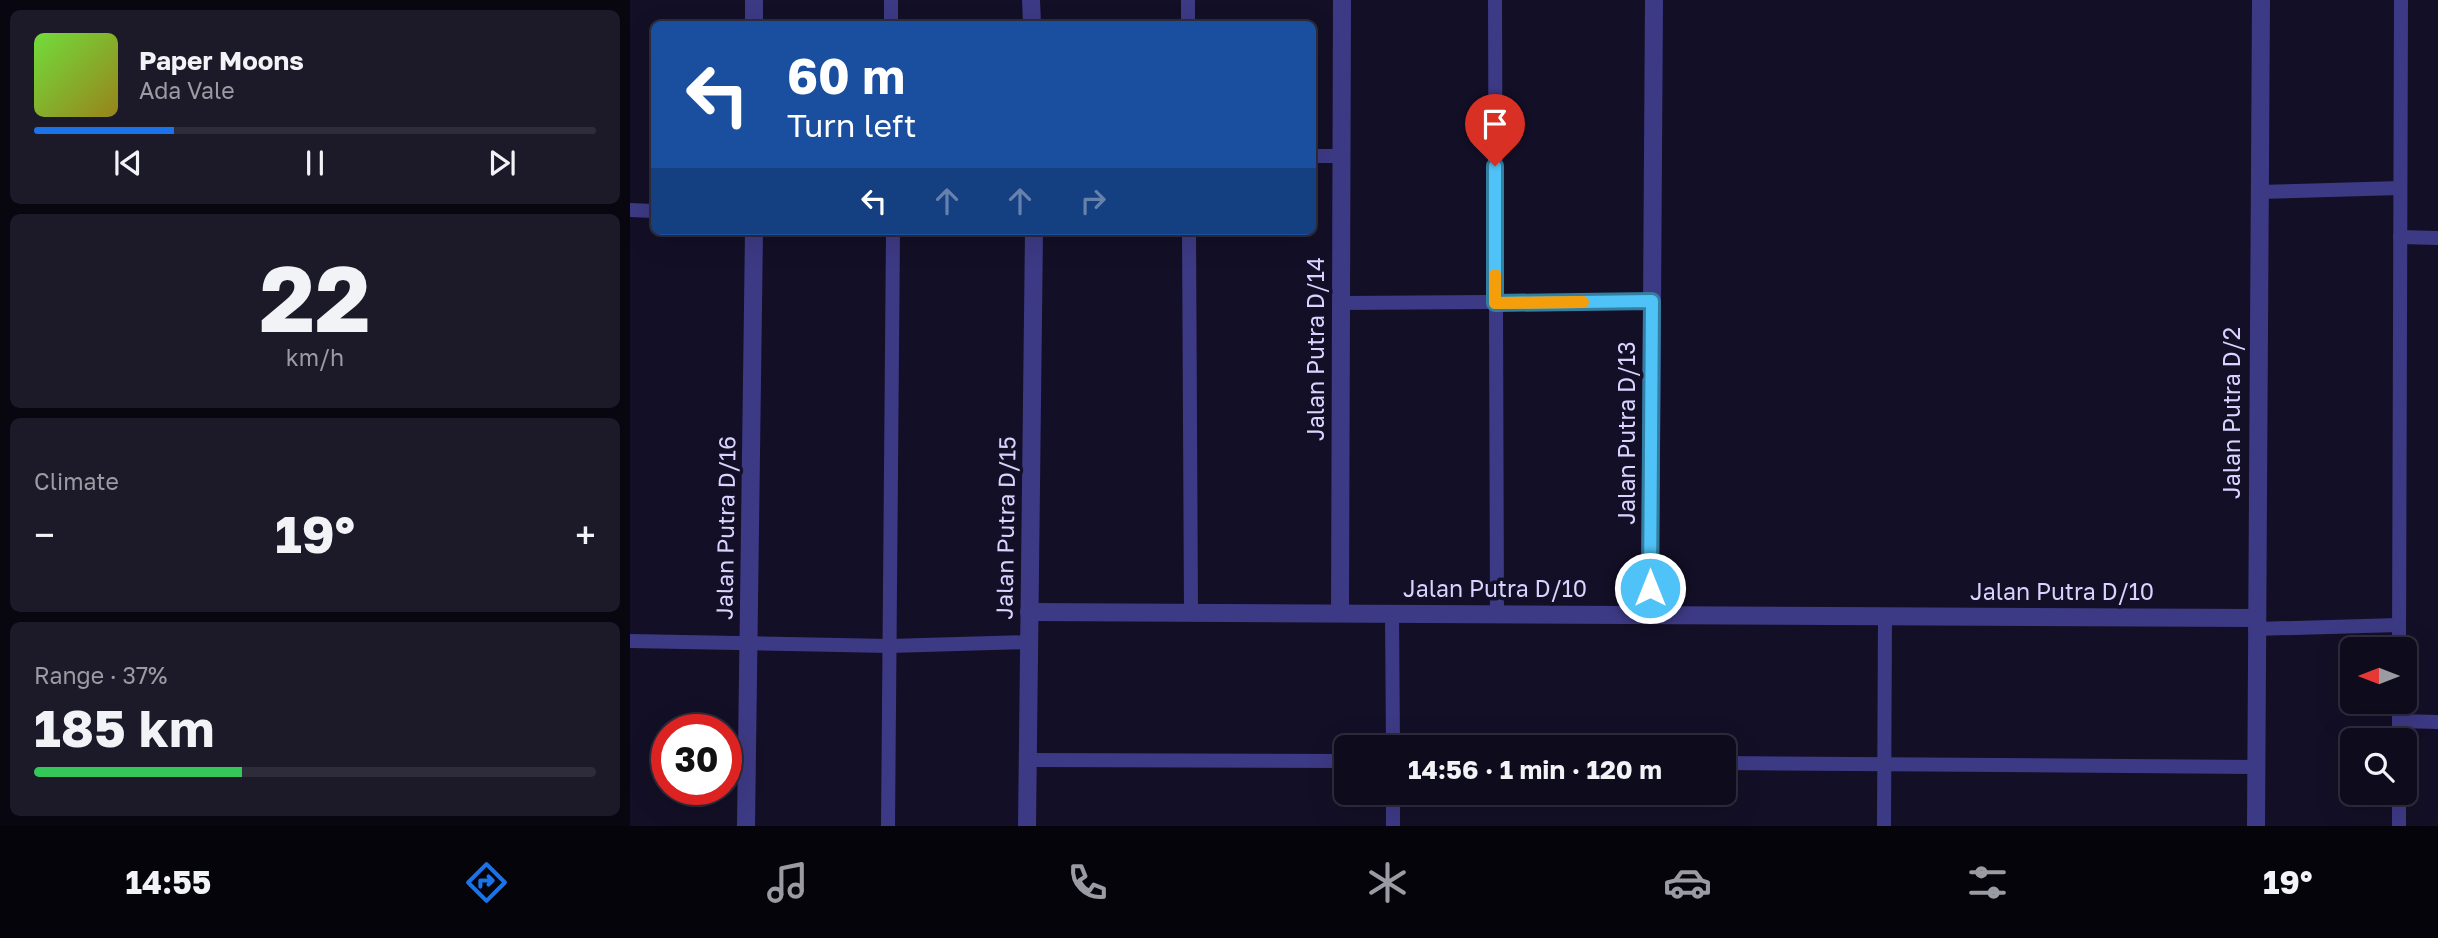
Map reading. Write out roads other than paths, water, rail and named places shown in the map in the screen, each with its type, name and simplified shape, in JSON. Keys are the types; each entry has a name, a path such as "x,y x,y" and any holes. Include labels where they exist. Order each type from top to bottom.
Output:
{"street":[{"path":"754,0 754,21"},
{"path":"1031,0 1032,21"},
{"name":"Jalan Putra D/14","path":"1340,613 1342,0"},
{"name":"Jalan Putra D/13","path":"1650,614 1654,0"},
{"name":"Jalan Putra D/2","path":"2256,826 2255,623 2261,0"},
{"name":"Jalan Putra D/16","path":"746,826 754,235"},
{"name":"Jalan Putra D/15","path":"1027,826 1034,235"},
{"name":"Jalan Putra D/10","path":"1029,612 1885,616 2255,623"}],"lane":[{"path":"891,0 891,21"},
{"path":"1188,0 1188,21"},
{"path":"1494,0 1497,614"},
{"path":"2399,637 2401,0"},
{"path":"1316,156 1341,156"},
{"path":"2258,192 2400,188"},
{"path":"630,210 651,211"},
{"path":"888,826 892,235"},
{"path":"1189,235 1191,612"},
{"path":"2400,237 2438,238"},
{"path":"1341,303 1652,301"},
{"path":"1392,613 1393,735"},
{"path":"1884,826 1885,616"},
{"path":"2255,623 2399,625"},
{"path":"630,641 889,646 1030,642"},
{"path":"2399,714 2399,728"},
{"path":"2399,721 2438,722"},
{"path":"1028,760 1334,761"},
{"path":"1736,763 2255,766"},
{"path":"1393,805 1393,826"},
{"path":"2399,805 2399,826"}]}
